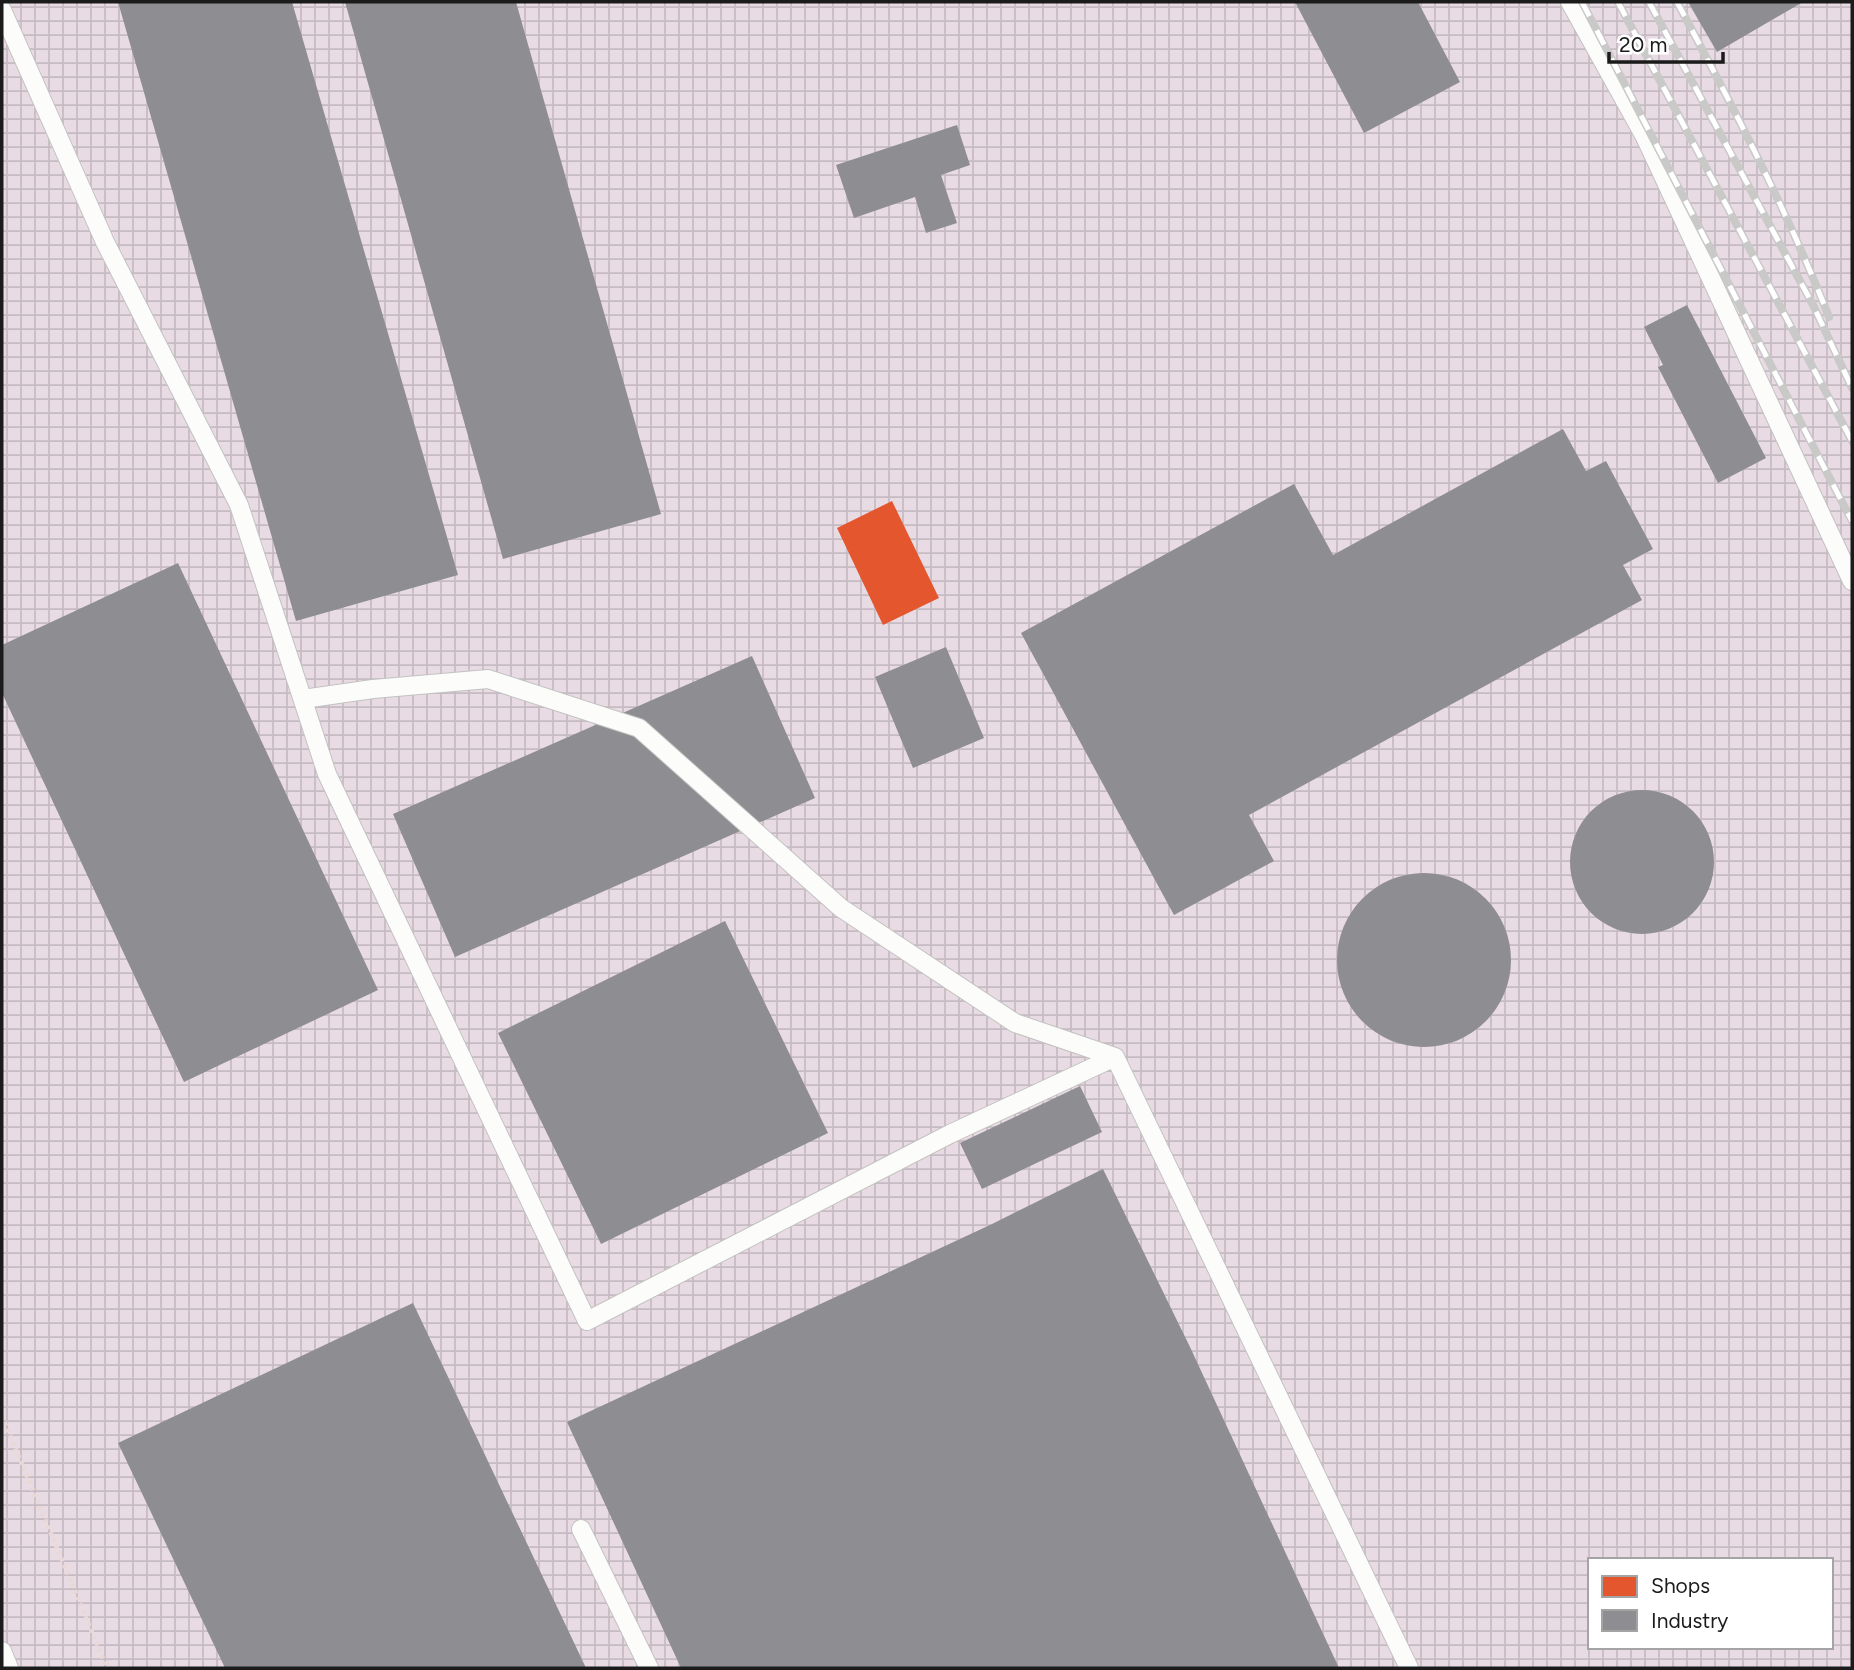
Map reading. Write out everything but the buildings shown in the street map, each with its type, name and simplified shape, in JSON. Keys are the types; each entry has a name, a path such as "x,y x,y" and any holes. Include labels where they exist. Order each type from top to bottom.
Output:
{"lane":[{"path":"1570,2 1645,137 1852,582"},
{"path":"2,10 105,242 239,505 327,774 587,1321 950,1134 1115,1057"},
{"path":"303,699 373,689 488,680 639,728 841,908 1015,1023 1115,1057 1409,1668"},
{"path":"581,1529 649,1668"},
{"path":"2,1651 9,1668"}],"path":[{"path":"2,1416 107,1668"}],"shaded area":[{"path":"2,2 1852,2 1852,1668 2,1668"}],"railway":[{"path":"1582,2 1852,521"},
{"path":"1618,2 1852,441"},
{"path":"1649,2 1813,305 1852,388"},
{"path":"1677,2 1777,197 1829,317"}]}
